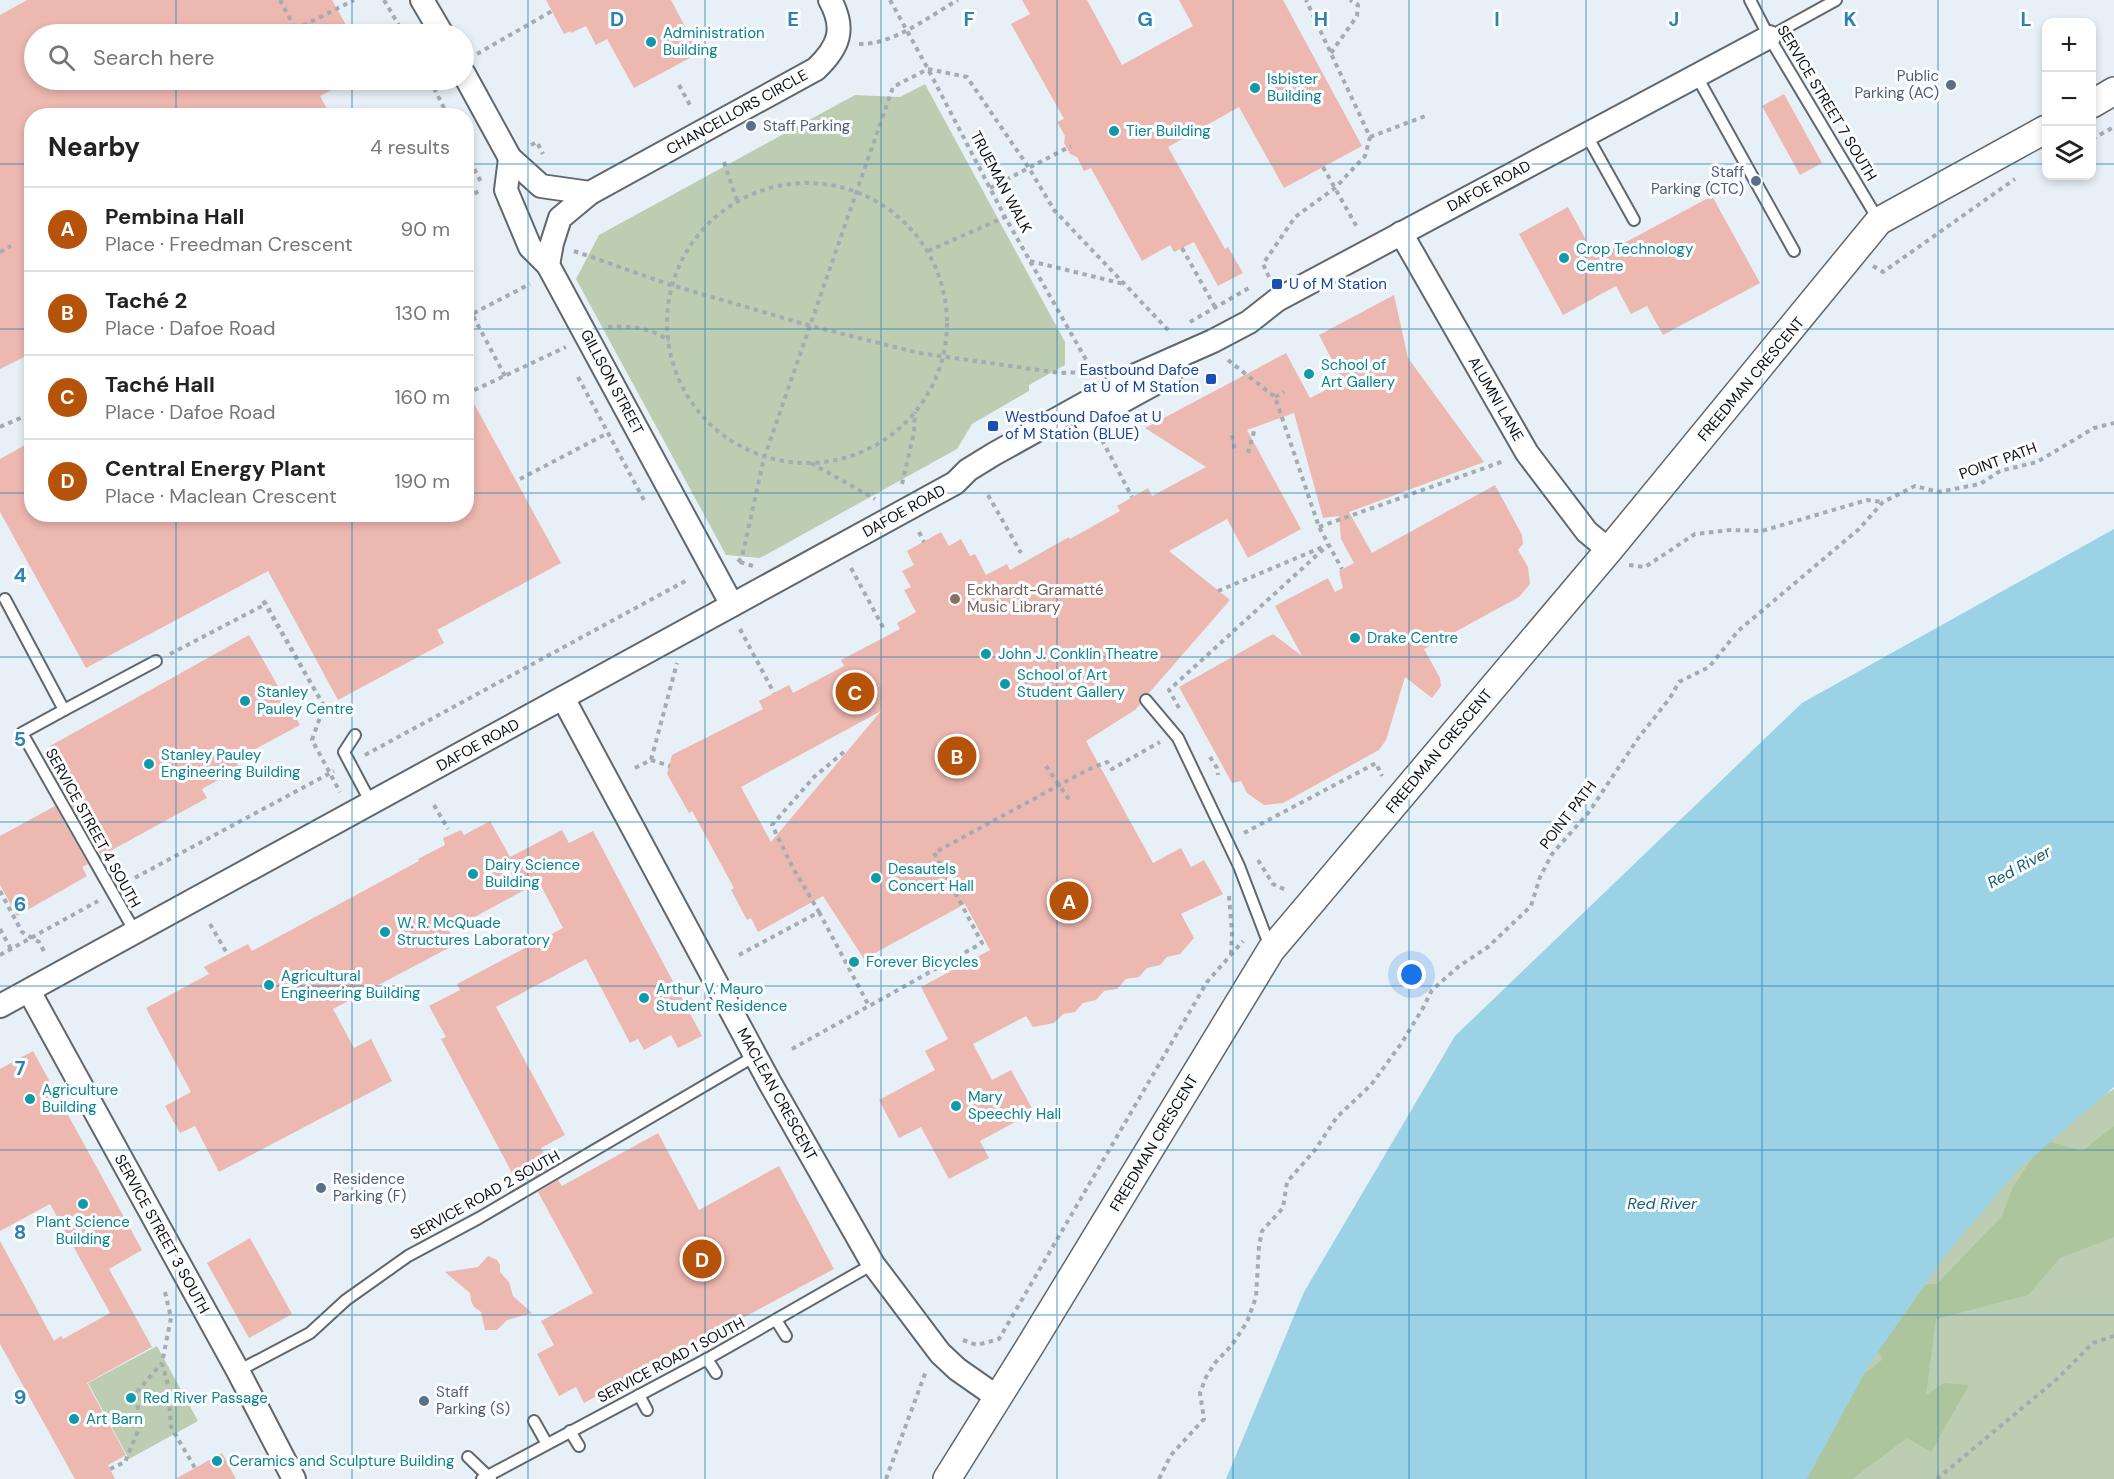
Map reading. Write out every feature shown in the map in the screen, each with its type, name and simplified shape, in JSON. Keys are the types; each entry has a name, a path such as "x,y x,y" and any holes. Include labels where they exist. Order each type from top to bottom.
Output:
{"street":[{"path":"422,0 436,24"},
{"name":"CHANCELLORS CIRCLE","path":"550,254 560,218 590,193 816,69 827,59 839,40 837,15 830,0"},
{"name":"DAFOE ROAD","path":"0,1006 956,483 975,481 1189,365 1199,359 1213,341 1250,322 1277,300 1769,37"},
{"path":"474,81 510,158 541,186 590,193"},
{"path":"2096,101 2114,91"},
{"name":"FREEDMAN CRESCENT","path":"947,1479 1271,950 1609,550 1879,221 2042,131"},
{"name":"GILLSON STREET","path":"510,158 506,190 530,247 550,254 632,420 732,605"},
{"name":"ALUMNI LANE","path":"1401,233 1527,453 1587,532 1609,550"},
{"name":"MACLEAN CRESCENT","path":"563,698 755,1056 873,1264 940,1353 957,1369 997,1397"},
{"name":"SERVICE STREET 3 SOUTH","path":"29,990 238,1371 294,1479"}],"lane":[{"name":"SERVICE STREET 7 SOUTH","path":"1750,0 1769,37 1879,221"},
{"path":"1769,37 1836,0"},
{"path":"1696,75 1794,250"},
{"path":"1587,134 1634,220"},
{"path":"5,599 64,710 156,661"},
{"path":"1146,700 1173,733 1188,758 1239,866 1271,950"},
{"name":"SERVICE STREET 4 SOUTH","path":"64,710 22,733 135,932"},
{"path":"355,735 344,752 361,809"},
{"name":"SERVICE ROAD 2 SOUTH","path":"238,1371 310,1333 346,1300 408,1256 478,1218 755,1056"},
{"name":"SERVICE ROAD 1 SOUTH","path":"487,1478 570,1431 707,1359 873,1264"},
{"path":"776,1320 786,1336"},
{"path":"707,1359 716,1373"},
{"path":"639,1395 647,1410"},
{"path":"534,1421 547,1444"},
{"path":"570,1431 579,1446"},
{"path":"468,1457 487,1478"}],"path":[{"path":"280,0 293,24"},
{"path":"308,24 354,0"},
{"path":"384,0 398,24"},
{"name":"TRUEMAN WALK","path":"890,0 1005,217 1094,372 1060,373 944,355"},
{"path":"907,30 958,0"},
{"path":"1269,277 1263,264 1295,218 1335,188 1365,156 1370,136 1306,0"},
{"path":"1331,53 1357,16 1358,5 1350,0"},
{"path":"474,61 552,11"},
{"path":"740,562 764,458 893,87 928,69 967,77 1029,168 1054,210 1170,332"},
{"path":"679,85 691,107"},
{"path":"435,90 444,108"},
{"path":"681,113 701,102"},
{"path":"1370,136 1428,115"},
{"path":"2096,136 2114,127"},
{"path":"537,142 548,162"},
{"path":"990,188 1071,146"},
{"path":"724,162 737,201"},
{"path":"1323,167 1358,230"},
{"path":"474,169 484,189"},
{"path":"1853,255 1883,272 2019,176"},
{"path":"798,183 830,185 856,190 887,208 910,227 927,251 942,284 944,296 947,320 944,355 930,391 908,421 877,445 842,459 804,464 764,458 725,437 692,405 672,364 666,318 671,285 700,232 737,201 766,189 798,183"},
{"path":"927,251 1005,217"},
{"path":"0,252 11,246"},
{"path":"1182,248 1215,307"},
{"path":"550,254 671,285 811,326 919,353 944,355"},
{"path":"1030,261 1124,285"},
{"path":"474,313 530,284"},
{"path":"474,318 505,376"},
{"path":"1227,359 1275,397 1319,527 1342,569"},
{"path":"1275,397 1284,392"},
{"path":"901,488 914,432 915,411"},
{"path":"0,427 24,416"},
{"path":"520,479 632,420"},
{"name":"POINT PATH","path":"1159,1479 1171,1455 1204,1419 1200,1393 1206,1377 1247,1322 1256,1297 1262,1232 1283,1208 1287,1182 1315,1150 1337,1117 1371,1084 1401,1044 1432,990 1458,967 1488,947 1531,906 1540,876 1552,854 1589,812 1679,682 1709,667 1738,631 1859,529 1883,502 1915,486 1938,492 1980,484 2000,471 2037,462 2094,428 2114,423"},
{"path":"1248,453 1255,428"},
{"path":"1099,434 1132,497"},
{"path":"1232,435 1235,453"},
{"path":"1319,527 1527,453"},
{"path":"810,463 878,501"},
{"path":"988,495 1021,553"},
{"path":"1609,550 1632,567 1645,567 1695,534 1730,530 1762,531 1867,500 1883,502"},
{"path":"919,532 924,542"},
{"path":"1218,591 1328,545"},
{"path":"1181,710 1169,690 1328,545"},
{"path":"851,568 884,629"},
{"path":"156,661 266,604 324,706 312,740 361,809"},
{"path":"740,629 774,693"},
{"path":"651,760 678,662"},
{"path":"792,1049 982,943 934,853 1087,770 1107,762 1112,769 1173,733"},
{"path":"1205,748 1217,768"},
{"path":"844,752 814,777 772,825 793,868 869,1006"},
{"path":"635,768 651,760 670,766"},
{"path":"1244,833 1376,763 1382,776"},
{"path":"1047,766 1070,801"},
{"path":"435,805 448,829"},
{"path":"1228,889 1232,933 1231,955"},
{"path":"0,891 22,932 31,938 0,955"},
{"path":"739,955 819,912"},
{"path":"210,924 228,955"},
{"path":"0,929 11,949"},
{"path":"175,1258 162,1282 171,1318 162,1363 168,1385 171,1427 195,1468"},
{"path":"1937,1479 2057,1379 2093,1343 2114,1336"},
{"path":"110,1469 125,1462 140,1426 136,1394 162,1363"},
{"path":"886,1479 927,1369 922,1363"}],"green space":[{"path":"925,84 1065,342 1065,365 1029,385 1029,391 972,424 957,449 760,558 726,555 576,279 599,235 855,95 900,97"},
{"path":"2114,1089 2114,1479 1777,1479 2036,1134"},
{"path":"2114,1126 2114,1237 2060,1258 2028,1295 1936,1319 1926,1395 1944,1383 1969,1385 1931,1452 1907,1438 1852,1479 1772,1479 1828,1403 1883,1359 1860,1322 1892,1286 1937,1284 2002,1216 2013,1187 2044,1140 2082,1151"},
{"path":"157,1346 198,1421 129,1459 88,1383"}],"water":[{"name":"Red River","path":"2114,529 2114,1087 2019,1169 1947,1253 1869,1365 1807,1479 1226,1479 1304,1292 1455,1036 1802,703"}],"building":[{"path":"27,0 332,0 345,24 24,24 24,90 332,90 320,96 327,108 24,108 24,357 0,369 0,15"},
{"name":"Administration Building","path":"546,0 671,0 699,53 634,88 607,39 596,45 586,26 564,34"},
{"path":"1022,0 1087,0 1122,65 1193,26 1179,0 1283,0 1362,146 1284,188 1239,107 1168,147 1225,249 1228,247 1243,273 1218,286 1194,242 1174,252 1170,245 1142,261 1091,168 1084,171 1077,157 1070,154 1064,143 1065,136 1057,122 1064,119 1011,24 1030,14"},
{"path":"1784,94 1822,163 1800,175 1762,106"},
{"path":"1712,196 1760,283 1663,335 1647,306 1631,314 1616,286 1563,315 1519,234 1568,207 1596,258"},
{"path":"1394,295 1408,358 1484,462 1349,512 1372,553 1495,485 1522,535 1523,544 1518,550 1528,567 1530,584 1519,597 1424,649 1440,678 1441,686 1432,698 1405,677 1386,740 1379,750 1283,803 1264,805 1247,793 1241,781 1232,783 1179,687 1273,634 1302,656 1275,606 1328,578 1335,592 1343,588 1339,571 1354,563 1341,539 1339,516 1323,518 1294,413 1247,430 1301,529 1248,558 1227,519 1169,551 1230,600 1149,693 1141,695 1140,704 1135,710 1086,741 1153,863 1181,848 1191,867 1204,860 1223,894 1181,914 1194,938 1180,954 1167,957 1160,965 1147,968 1139,977 1126,979 1117,989 1104,991 1096,1000 1083,1003 1075,1012 1063,1014 1054,1023 1033,1027 1026,1016 973,1044 992,1080 1011,1070 1034,1112 980,1141 989,1158 949,1179 921,1127 899,1138 879,1100 935,1070 925,1051 948,1039 921,987 990,950 965,904 864,959 823,896 758,932 751,918 747,920 731,890 734,888 692,811 689,813 667,774 672,755 763,709 759,701 789,685 793,693 844,666 841,660 900,629 897,623 916,612 904,590 911,587 902,571 914,565 907,551 941,532 949,546 961,539 970,556 975,554 986,575 1007,564 1010,570 1120,511 1117,506 1148,488 1152,496 1206,467 1145,428 1286,353 1310,398 1343,381 1319,335","holes":["881,711 771,842 741,787"]},
{"path":"474,404 561,563 437,630 444,643 338,700 268,571 86,668 0,512 0,459 24,446 24,522 474,522"},
{"name":"Stanley Pauley Engineering Building","path":"249,635 300,725 235,760 240,768 202,789 207,798 101,856 68,799 77,794 50,746"},
{"path":"55,806 88,864 82,867 87,876 17,916 0,885 0,836"},
{"path":"490,821 510,857 562,830 569,843 593,831 702,1036 678,1048 671,1035 644,1050 638,1039 630,1043 586,959 496,1007 565,1135 541,1148 551,1167 531,1179 525,1166 512,1173 441,1039 446,1037 429,1006 460,990 457,984 563,928 539,882 449,931 456,944 333,1009 354,1048 371,1039 392,1081 219,1172 195,1126 180,1133 165,1106 191,1092 146,1008 209,974 204,967 248,944 252,951 419,861 418,859 445,845 443,838 461,830 464,835"},
{"path":"33,1051 142,1250 109,1269 152,1347 87,1383 126,1455 108,1465 115,1479 75,1479 0,1344 0,1241 54,1341 61,1336 63,1339 110,1313 50,1204 0,1231 0,1069"},
{"path":"658,1133 699,1210 779,1166 834,1269 584,1403 576,1387 559,1396 537,1354 554,1345 541,1321 593,1293 538,1192 558,1180 562,1186"},
{"path":"250,1238 292,1314 249,1338 207,1263"},
{"path":"488,1256 497,1260 500,1272 509,1282 513,1296 532,1313 507,1320 497,1330 485,1330 481,1312 474,1307 470,1293 445,1272 478,1267"},
{"name":"Ceramics and Sculpture Building","path":"222,1453 236,1479 175,1479"}],"place":[{"name":"Administration Building","path":"651,42"},
{"name":"Public Parking (AC)","path":"1951,85"},
{"name":"Isbister Building","path":"1255,88"},
{"name":"Staff Parking","path":"751,126"},
{"name":"Tier Building","path":"1114,131"},
{"name":"Staff Parking (CTC)","path":"1756,181"},
{"name":"Crop Technology Centre","path":"1564,258"},
{"name":"U of M Station","path":"1277,284"},
{"name":"School of Art Gallery","path":"1309,374"},
{"name":"Eastbound Dafoe at U of M Station","path":"1211,379"},
{"name":"Westbound Dafoe at U of M Station (BLUE)","path":"993,426"},
{"name":"Eckhardt-Gramatté Music Library","path":"955,599"},
{"name":"Drake Centre","path":"1355,638"},
{"name":"John J. Conklin Theatre","path":"986,654"},
{"name":"School of Art Student Gallery","path":"1005,684"},
{"name":"Taché Hall","path":"855,692"},
{"name":"Stanley Pauley Centre","path":"245,701"},
{"name":"Taché 2","path":"957,756"},
{"name":"Stanley Pauley Engineering Building","path":"149,764"},
{"name":"Dairy Science Building","path":"473,874"},
{"name":"Desautels Concert Hall","path":"876,878"},
{"name":"Pembina Hall","path":"1069,901"},
{"name":"W. R. McQuade Structures Laboratory","path":"385,932"},
{"name":"Forever Bicycles","path":"854,962"},
{"name":"Agricultural Engineering Building","path":"269,985"},
{"name":"Arthur V. Mauro Student Residence","path":"644,998"},
{"name":"Agriculture Building","path":"30,1099"},
{"name":"Mary Speechly Hall","path":"956,1106"},
{"name":"Residence Parking (F)","path":"321,1188"},
{"name":"Plant Science Building","path":"83,1204"},
{"name":"Central Energy Plant","path":"702,1259"},
{"name":"Red River Passage","path":"131,1398"},
{"name":"Staff Parking (S)","path":"424,1401"},
{"name":"Art Barn","path":"74,1419"},
{"name":"Ceramics and Sculpture Building","path":"217,1461"}]}
